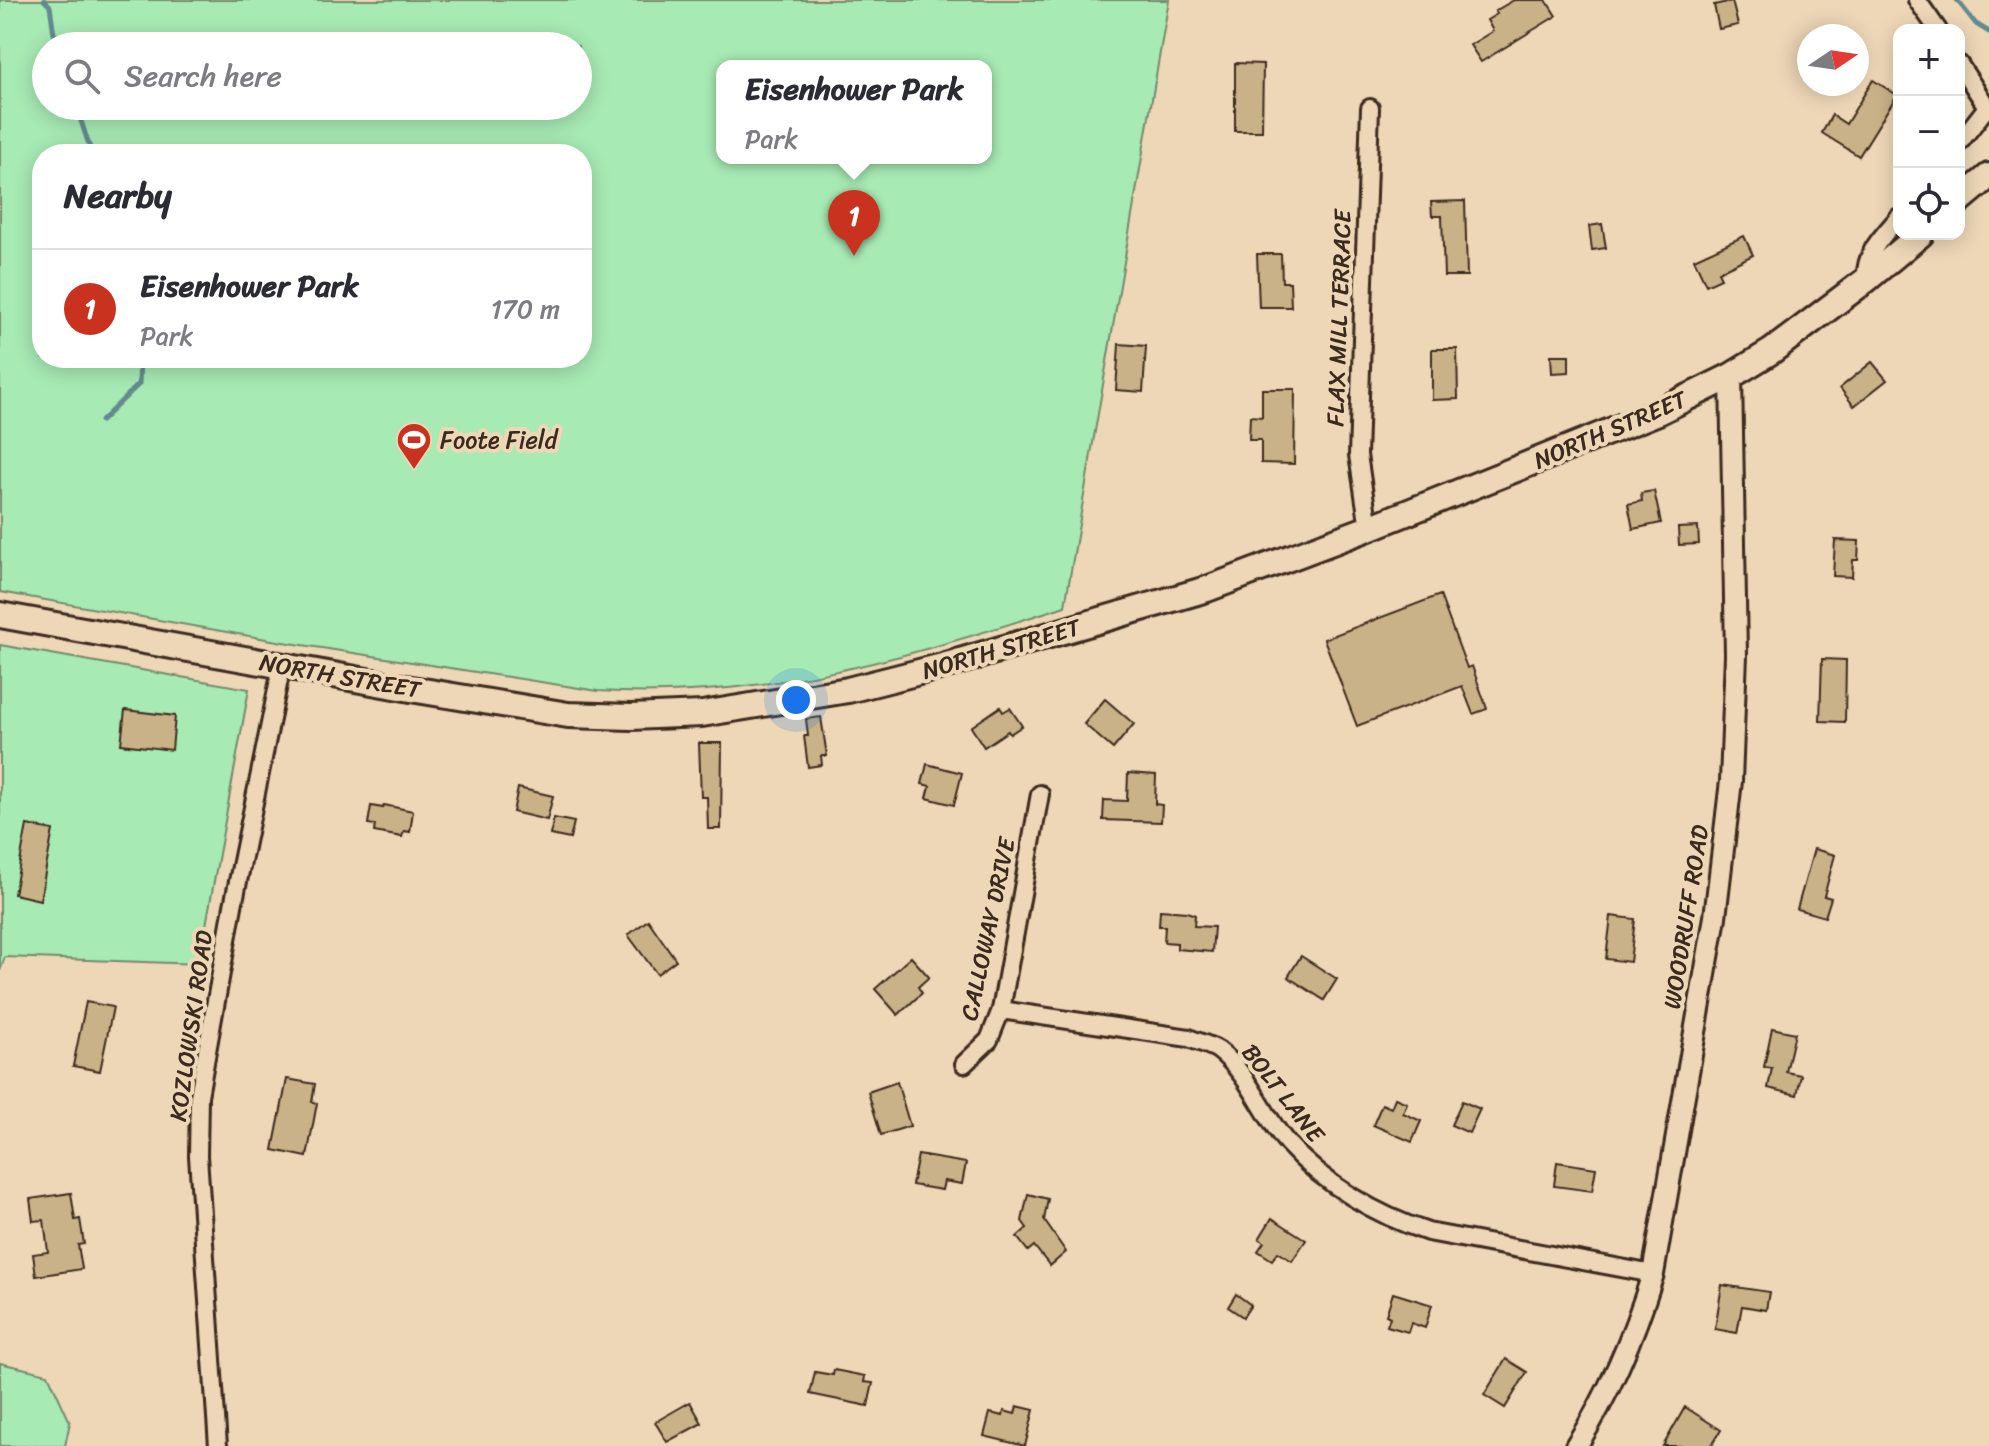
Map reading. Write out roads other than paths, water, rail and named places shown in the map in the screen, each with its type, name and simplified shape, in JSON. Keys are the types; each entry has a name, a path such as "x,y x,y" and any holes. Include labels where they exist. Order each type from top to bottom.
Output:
{"main road":[{"path":"1965,196 1989,176"},
{"name":"NORTH STREET","path":"0,615 568,715 631,717 702,714 848,690 943,666 1207,589 1630,424 1731,376 1772,351 1914,240"}],"street":[{"path":"1917,0 1934,24"},
{"path":"1965,73 1988,109 1965,136"},
{"name":"FLAX MILL TERRACE","path":"1369,528 1358,455 1370,108"},
{"path":"1866,280 1865,266 1873,248 1893,224"},
{"name":"WOODRUFF ROAD","path":"1576,1446 1611,1384 1636,1327 1653,1274 1715,917 1731,781 1736,655 1731,376"},
{"name":"KOZLOWSKI ROAD","path":"218,1446 198,1156 199,1096 233,906 282,665"},
{"name":"CALLOWAY DRIVE","path":"964,1064 989,1040 1001,1010 1040,794"},
{"name":"BOLT LANE","path":"1001,1010 1189,1038 1217,1049 1241,1076 1287,1142 1319,1175 1403,1224 1428,1232 1653,1274"}],"waterway":[{"path":"44,0 50,6 54,32"},
{"path":"1957,0 1976,24 1989,32"},
{"path":"81,120 89,144"},
{"path":"101,421 139,384 140,368"}],"place":[{"name":"Eisenhower Park","path":"854,256"},
{"name":"Foote Field","path":"414,471"}]}
